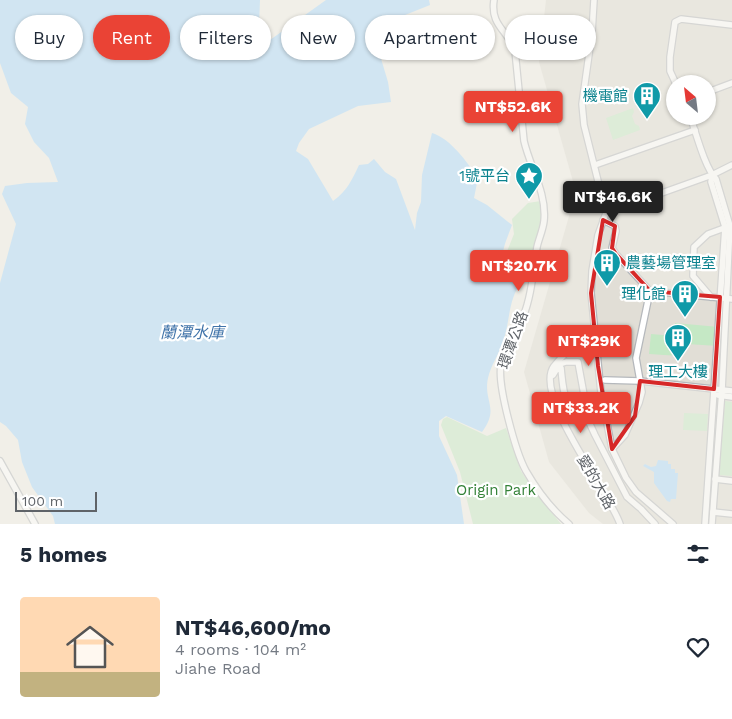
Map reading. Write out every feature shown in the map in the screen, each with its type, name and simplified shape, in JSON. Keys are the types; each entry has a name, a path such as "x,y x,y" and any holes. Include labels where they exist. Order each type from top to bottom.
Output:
{"street":[{"name":"環潭公路","path":"494,0 492,9 494,18 498,26 512,41 515,51 524,141 526,151 537,176 544,208 544,221 524,315 502,364 500,374 502,390 510,426 526,470 560,516 569,524"},
{"path":"594,0 592,33 582,104 584,126 606,214 598,235 592,272 591,293 600,393 612,449 618,464 636,492 673,524"},
{"path":"672,75 670,57 675,22 681,19 732,25"},
{"path":"716,89 732,83"},
{"path":"693,125 712,175 716,179 729,226 722,393 712,524"},
{"path":"595,165 695,130"},
{"path":"606,214 712,175 732,165"},
{"path":"603,220 615,226 616,231 612,248 650,291 726,298"},
{"path":"711,297 693,276 694,247 708,234 729,226"},
{"path":"612,449 625,435 635,416 642,392 636,358 650,291"},
{"path":"705,524 714,392 726,298"},
{"path":"553,367 576,346 594,339"},
{"path":"553,367 566,362 578,362 589,422 627,497 641,508 655,524"},
{"name":"愛的大路","path":"553,367 551,378 552,390 559,417 620,524"},
{"path":"551,378 556,370 561,368 564,396 567,402 580,416 589,422"},
{"path":"605,380 640,381 722,393 732,397"},
{"path":"722,393 732,391"},
{"path":"0,461 34,524"},
{"path":"715,479 732,481"},
{"path":"713,512 732,514"}],"highlighted area":[{"path":"603,220 615,226 612,248 650,291 720,297 714,389 640,381 635,416 612,449 598,366 591,293"}],"shaded area":[{"path":"546,0 732,0 732,524 603,524 589,513 549,462 524,372 576,192 539,60 596,60 596,15 544,15"}],"green space":[{"path":"633,108 632,116 640,130 613,140 606,118"},
{"path":"541,201 541,220 535,245 532,271 525,282 511,270 506,254 514,234 512,219 528,203"},
{"path":"675,323 719,327 718,346 687,344 686,352 679,356 649,354 651,334 674,336"},
{"path":"725,401 732,402 732,476 719,475"},
{"path":"684,413 708,414 707,431 683,430"},
{"name":"Origin Park","path":"447,417 487,436 506,428 521,471 534,491 561,524 473,524 460,472 441,425 443,419"}],"water":[{"name":"蘭潭水庫","path":"0,0 260,0 259,15 180,15 180,60 271,60 271,39 281,32 281,60 355,60 355,15 305,15 326,0 429,0 430,5 405,15 365,15 365,60 381,60 388,82 391,102 358,106 309,129 296,151 308,159 333,201 346,189 359,165 368,164 374,159 385,172 396,179 415,230 417,213 421,202 422,175 432,133 446,140 464,158 478,178 474,198 487,205 512,225 503,250 503,257 507,269 520,284 513,297 503,342 488,378 487,393 490,417 482,432 446,416 439,421 439,436 457,475 464,524 55,524 53,516 32,487 22,462 18,440 0,422 0,283 16,224 2,194 5,186 58,182 49,158 34,142 25,124 28,107 11,93 0,63"},
{"path":"658,460 668,461 668,464 671,464 671,469 675,469 675,473 678,473 676,499 671,499 670,502 667,501 654,483 654,472 643,466 645,464 651,467 656,466"}],"place":[{"name":"機電館","path":"647,120"},
{"name":"1號平台","path":"529,200"},
{"name":"農藝場管理室","path":"607,287"},
{"name":"理化館","path":"685,318"},
{"name":"理工大樓","path":"678,362"}]}
